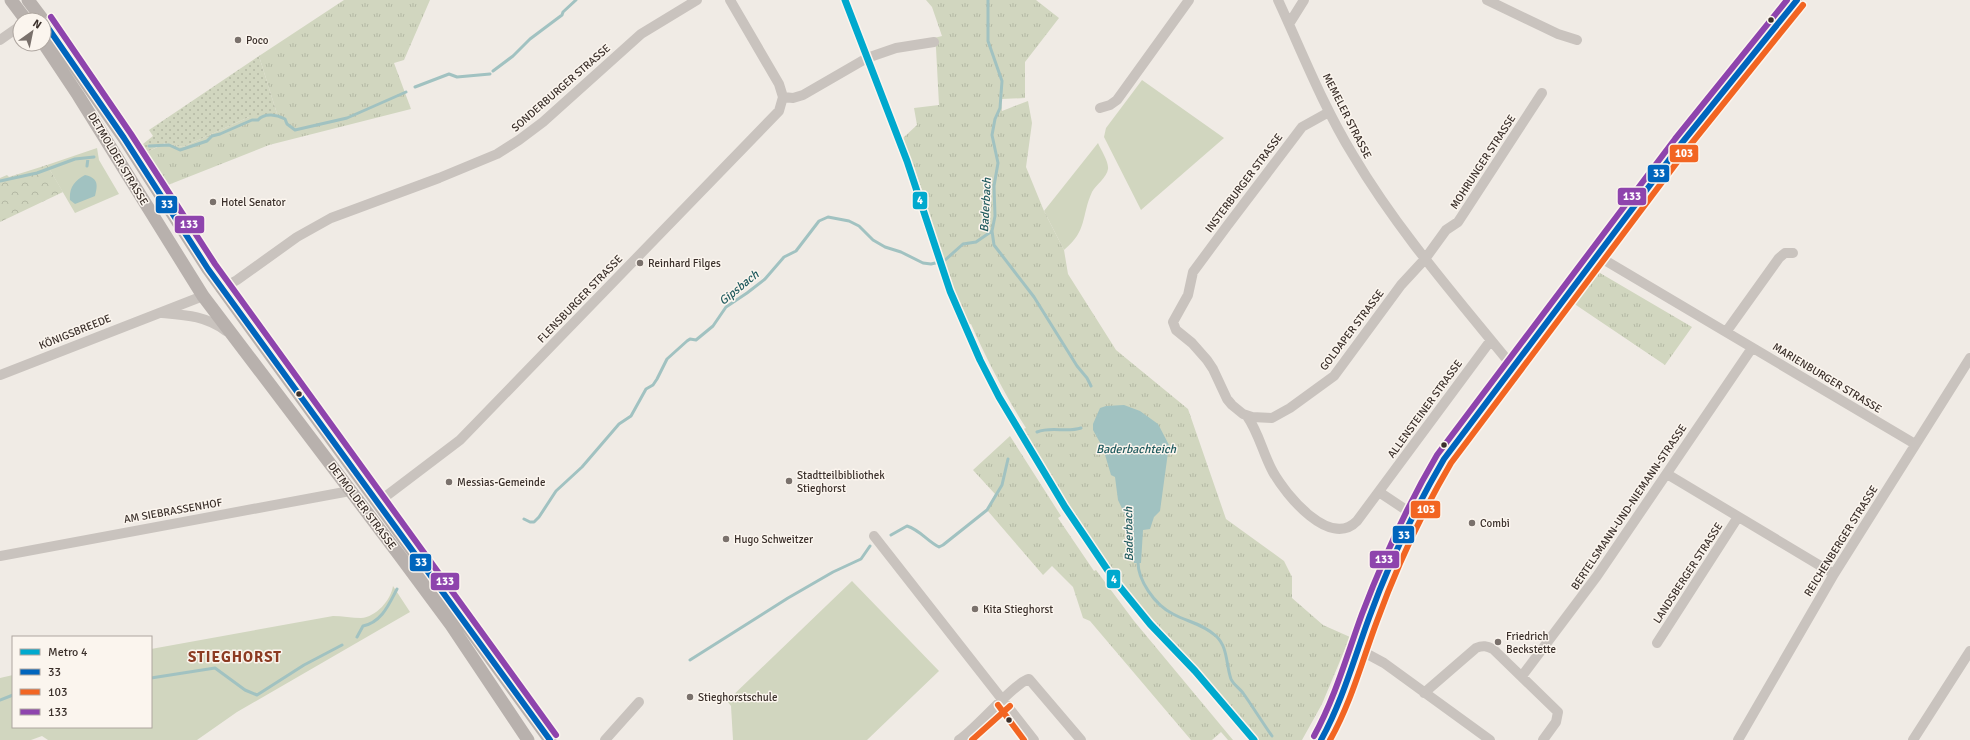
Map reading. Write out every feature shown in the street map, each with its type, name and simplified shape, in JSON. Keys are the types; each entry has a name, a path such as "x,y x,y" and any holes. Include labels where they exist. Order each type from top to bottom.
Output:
{"main road":[{"path":"11,0 20,12"},
{"name":"DETMOLDER STRASSE","path":"28,0 37,12"},
{"name":"DETMOLDER STRASSE","path":"52,34 124,138 221,289 550,740"},
{"name":"DETMOLDER STRASSE","path":"49,52 78,95 203,296 451,625 528,740"},
{"path":"203,296 221,289"}],"street":[{"name":"SONDERBURGER STRASSE","path":"221,289 237,280 297,237 331,218 445,176 497,154 543,122 641,34 697,0"},
{"path":"730,0 774,73 783,97 793,98 803,95 862,60 884,52 934,42"},
{"path":"1100,108 1110,105 1117,100 1190,0"},
{"name":"MEMELER STRASSE","path":"1278,0 1329,112 1368,179 1425,259 1513,367"},
{"path":"1289,24 1304,0"},
{"path":"1487,0 1577,40"},
{"path":"1322,740 1334,717 1358,649 1412,514 1454,445 1681,144 1796,0"},
{"path":"0,40 12,32"},
{"name":"MOHRUNGER STRASSE","path":"1425,259 1446,230 1458,222 1542,93"},
{"name":"FLENSBURGER STRASSE","path":"377,503 460,440 775,117 783,103 783,97"},
{"name":"INSTERBURGER STRASSE","path":"1190,281 1193,272 1295,135 1311,120 1329,112"},
{"path":"1726,332 1779,258 1785,253 1793,253"},
{"name":"MARIENBURGER STRASSE","path":"1596,255 1915,444"},
{"name":"GOLDAPER STRASSE","path":"1272,418 1290,408 1334,376 1401,285 1425,259"},
{"name":"ALLENSTEINER STRASSE","path":"1190,281 1188,295 1174,318 1173,326 1199,351 1213,369 1227,399 1238,410 1247,416 1256,431 1272,470 1287,492 1307,513 1332,529 1345,530 1354,525 1490,340"},
{"name":"KÖNIGSBREEDE","path":"0,375 203,296"},
{"name":"KÖNIGSBREEDE","path":"160,312 200,317 216,324 231,335"},
{"name":"BERTELSMANN-UND-NIEMANN-STRASSE","path":"1522,676 1597,576 1752,348"},
{"name":"REICHENBERGER STRASSE","path":"1741,739 1834,574 1970,358"},
{"path":"1247,416 1262,419 1272,418"},
{"path":"1261,443 1262,432 1272,418"},
{"name":"LANDSBERGER STRASSE","path":"1667,474 1834,574"},
{"name":"AM SIEBRASSENHOF","path":"0,556 350,491"},
{"path":"1379,492 1412,514"},
{"name":"LANDSBERGER STRASSE","path":"1657,643 1738,517"},
{"path":"874,536 1034,740"},
{"path":"1424,693 1473,650 1482,646 1493,649 1558,712 1556,722 1543,740"},
{"path":"1358,649 1384,663 1490,740"},
{"path":"1913,740 1970,651"},
{"path":"959,740 976,727 1024,680 1029,679 1081,740"},
{"path":"605,740 639,702"}],"green space":[{"path":"344,0 430,0 404,60 394,63 411,109 269,145 168,185 147,152 166,143 183,147 249,117 278,117 259,56"},
{"path":"926,0 1036,0 1059,18 1025,62 1025,98 1001,99 1002,111 1028,101 1032,123 1026,167 1044,211 1064,250 1068,274 1116,350 1188,409 1226,519 1284,561 1292,577 1292,598 1323,625 1350,637 1322,704 1302,740 1259,740 1210,682 1125,589 1098,550 1021,430 1026,428 996,376 971,324 967,325 945,268 922,190 903,138 917,125 914,108 939,105 936,48 934,38 942,36 932,7"},
{"path":"259,56 278,117 249,117 183,147 165,143 147,152 143,144 153,136 149,130"},
{"path":"1142,80 1224,138 1141,210 1104,137 1106,128"},
{"path":"1098,143 1107,163 1108,169 1104,178 1092,192 1081,229 1072,243 1064,250 1044,211"},
{"path":"97,148 99,160 119,194 75,213 47,165"},
{"path":"47,165 63,192 0,222 0,178 7,175 9,177"},
{"path":"1600,273 1692,327 1665,365 1573,303 1593,276"},
{"path":"1010,436 1061,516 1058,518 1094,571 1096,570 1134,621 1233,740 1228,740 1221,732 1212,740 1191,740 1090,621 1083,618 1073,587 1052,566 1043,575 987,510 995,494 973,470"},
{"path":"852,581 939,671 867,740 733,740 731,706 727,701"},
{"path":"393,586 410,612 237,712 197,740 48,740 42,736 31,740 0,740 0,678 12,675 12,728 152,728 152,649 333,616 358,618 367,617 382,607 392,591"}],"water":[{"path":"85,175 89,176 96,182 97,188 95,196 75,204 70,200 71,188 75,182"},
{"name":"Baderbachteich","path":"1124,405 1140,411 1158,424 1169,445 1160,511 1154,517 1150,529 1143,530 1141,563 1134,563 1134,533 1129,528 1127,519 1118,500 1115,477 1111,475 1103,448 1093,430 1093,424 1100,408 1106,406"}],"waterway":[{"path":"493,71 513,56 530,39 562,15 563,12 576,0"},
{"name":"Baderbach","path":"988,0 988,41 1002,81 1000,108 995,119 992,135 998,163 994,186 995,216 992,231 994,245 1034,297 1091,386"},
{"path":"415,87 449,74 457,77 490,74"},
{"path":"149,146 169,145 180,150 207,141 212,136 268,115 275,115 285,119 287,124 295,130 347,118 406,92"},
{"path":"0,181 37,173 75,159 94,157"},
{"path":"87,166 88,158"},
{"name":"Gipsbach","path":"524,519 534,522 556,491 582,467 619,424 631,416 646,389 653,385 657,379 667,359 687,341 690,339 696,340 713,326 726,307 765,279 784,257 796,251 819,221 828,217 849,221 859,226 873,240 885,247 901,252 923,263 931,264 944,261 963,244 976,242 992,231"},
{"path":"1037,432 1043,430 1070,430 1081,428"},
{"path":"891,535 907,526 916,530 939,547 943,545 987,510 1002,485 1008,459"},
{"path":"690,660 788,598 833,572 861,559 870,546"},
{"name":"Baderbach","path":"1138,560 1138,568 1144,584 1160,605 1173,614 1201,626 1220,640 1225,651 1229,674 1232,681 1243,693 1272,736"},
{"name":"Gipsbach","path":"357,637 363,626 375,621 384,612 397,589"},
{"name":"Gipsbach","path":"152,678 215,668 245,690 257,695 304,665 342,645"},
{"name":"Gipsbach","path":"0,700 12,695"}],"metro line":[{"name":"4","path":"845,0 907,161 950,291 980,360 999,397 1065,507 1115,581 1150,624 1195,671 1254,740"}],"transit line":[{"name":"133","path":"1314,736 1334,692 1378,573 1406,513 1437,455 1675,139 1787,0"},
{"name":"33","path":"1321,740 1341,696 1377,597 1394,557 1412,517 1444,459 1681,144 1797,0"},
{"name":"103","path":"1330,740 1350,697 1377,621 1401,560 1430,501 1451,463 1687,149 1803,5"},
{"name":"133","path":"52,18 131,134 215,264 556,735"},
{"name":"33","path":"52,34 124,138 208,269 550,740"},
{"name":"103","path":"998,705 1024,740"},
{"name":"103","path":"972,740 1010,706"}],"place":[{"name":"Poco","path":"238,40"},
{"name":"Hotel Senator","path":"213,202"},
{"name":"Reinhard Filges","path":"640,263"},
{"name":"Stadtteilbibliothek Stieghorst","path":"789,481"},
{"name":"Messias-Gemeinde","path":"449,482"},
{"name":"Combi","path":"1472,523"},
{"name":"Hugo Schweitzer","path":"726,539"},
{"name":"Kita Stieghorst","path":"975,609"},
{"name":"Friedrich Beckstette","path":"1498,642"},
{"name":"Stieghorstschule","path":"690,697"}],"district":[{"name":"STIEGHORST","path":"235,657"}]}
